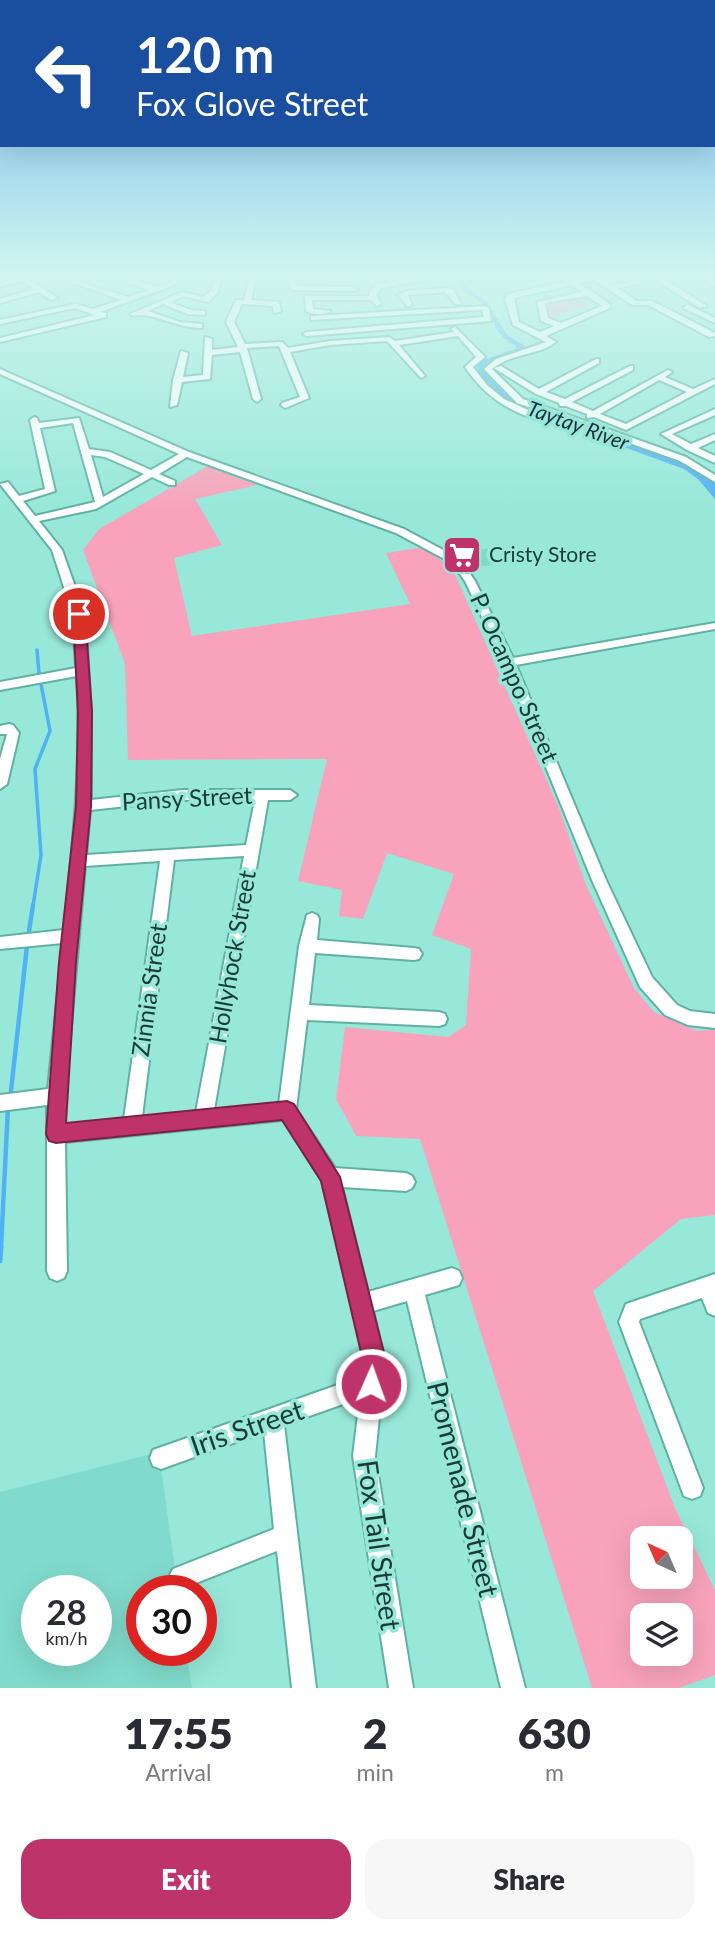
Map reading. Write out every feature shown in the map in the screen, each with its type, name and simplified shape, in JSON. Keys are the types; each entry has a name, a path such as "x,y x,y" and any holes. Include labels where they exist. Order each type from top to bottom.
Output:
{"street":[{"path":"177,380 207,377 209,353 216,352"},
{"path":"243,352 257,399"},
{"path":"284,352 305,397 285,405"},
{"path":"400,352 421,376"},
{"path":"476,352 481,357 469,366 500,403 549,421"},
{"path":"529,352 488,365 488,369 502,386 520,401 683,459 715,479"},
{"path":"173,405 184,353"},
{"path":"539,392 595,365"},
{"path":"498,368 539,392 626,427 715,381"},
{"path":"555,408 614,372 630,368"},
{"name":"P. Ocampo Street","path":"0,371 186,454 400,531 456,561 470,581 509,662 584,837 599,880 646,982 671,1010 688,1018 715,1021"},
{"path":"582,420 668,372"},
{"path":"658,377 694,391"},
{"path":"713,465 690,448 666,436 666,432 715,412"},
{"path":"18,499 50,491 35,423 76,420 100,503"},
{"path":"690,448 715,437"},
{"path":"87,452 107,454 173,483"},
{"path":"33,519 100,503 186,454"},
{"path":"5,484 57,550 79,614 85,712 83,806 56,1096 57,1271"},
{"path":"509,662 715,626"},
{"path":"0,686 81,671"},
{"path":"0,784 1,766 13,733 5,729"},
{"name":"Pansy Street","path":"83,806 183,795 290,795"},
{"name":"Hollyhock Street","path":"204,1117 262,796"},
{"path":"78,861 252,850"},
{"name":"Zinnia Street","path":"132,1125 168,854"},
{"path":"56,1134 204,1117 287,1111 312,919"},
{"path":"0,943 70,936"},
{"path":"307,946 414,954"},
{"path":"298,1012 439,1019"},
{"path":"0,1103 56,1096"},
{"name":"Fox Tail Street","path":"287,1111 330,1177 375,1361 364,1456 401,1688"},
{"path":"330,1177 406,1182"},
{"path":"362,1304 452,1279"},
{"name":"Promenade Street","path":"414,1290 513,1688"},
{"path":"692,1488 629,1322 633,1311 712,1293"},
{"name":"Iris Street","path":"161,1458 371,1384"},
{"path":"273,1419 304,1688"},
{"path":"186,1575 286,1536"}],"shaded area":[{"path":"208,466 257,485 195,499 222,545 174,558 192,636 410,604 386,553 424,547 453,570 559,808 586,885 634,988 654,1012 697,1031 715,1029 715,1215 681,1219 593,1291 684,1526 630,1526 630,1589 693,1589 693,1545 715,1590 715,1675 679,1688 592,1688 420,1139 356,1136 336,1099 345,1027 448,1037 466,1025 471,949 432,935 454,874 387,853 363,919 339,916 342,890 298,881 327,759 128,760 125,664 83,550 99,529"},
{"path":"491,548 500,564 469,568 456,554"},
{"path":"159,1452 176,1575 126,1575 126,1666 189,1666 192,1688 0,1688 0,1492"}],"water":[{"name":"Taytay River","path":"507,352 521,352 488,363 485,369 495,383 514,400 583,423 626,443 695,468 715,482 715,499 698,479 684,469 610,442 577,426 526,412 505,402 480,374 475,363"}],"waterway":[{"path":"37,650 39,673"},
{"path":"33,906 41,855 35,769 50,731 41,684"},
{"path":"29,931 33,905"},
{"path":"11,1091 27,946"},
{"path":"1,1248 8,1107"},
{"path":"0,1261 1,1247"}],"place":[{"name":"Cristy Store","path":"462,555"}],"route":[{"path":"79,614 85,712 83,806 67,962 56,1096 56,1134 204,1117 287,1111 330,1177 375,1361 371,1384"}]}
